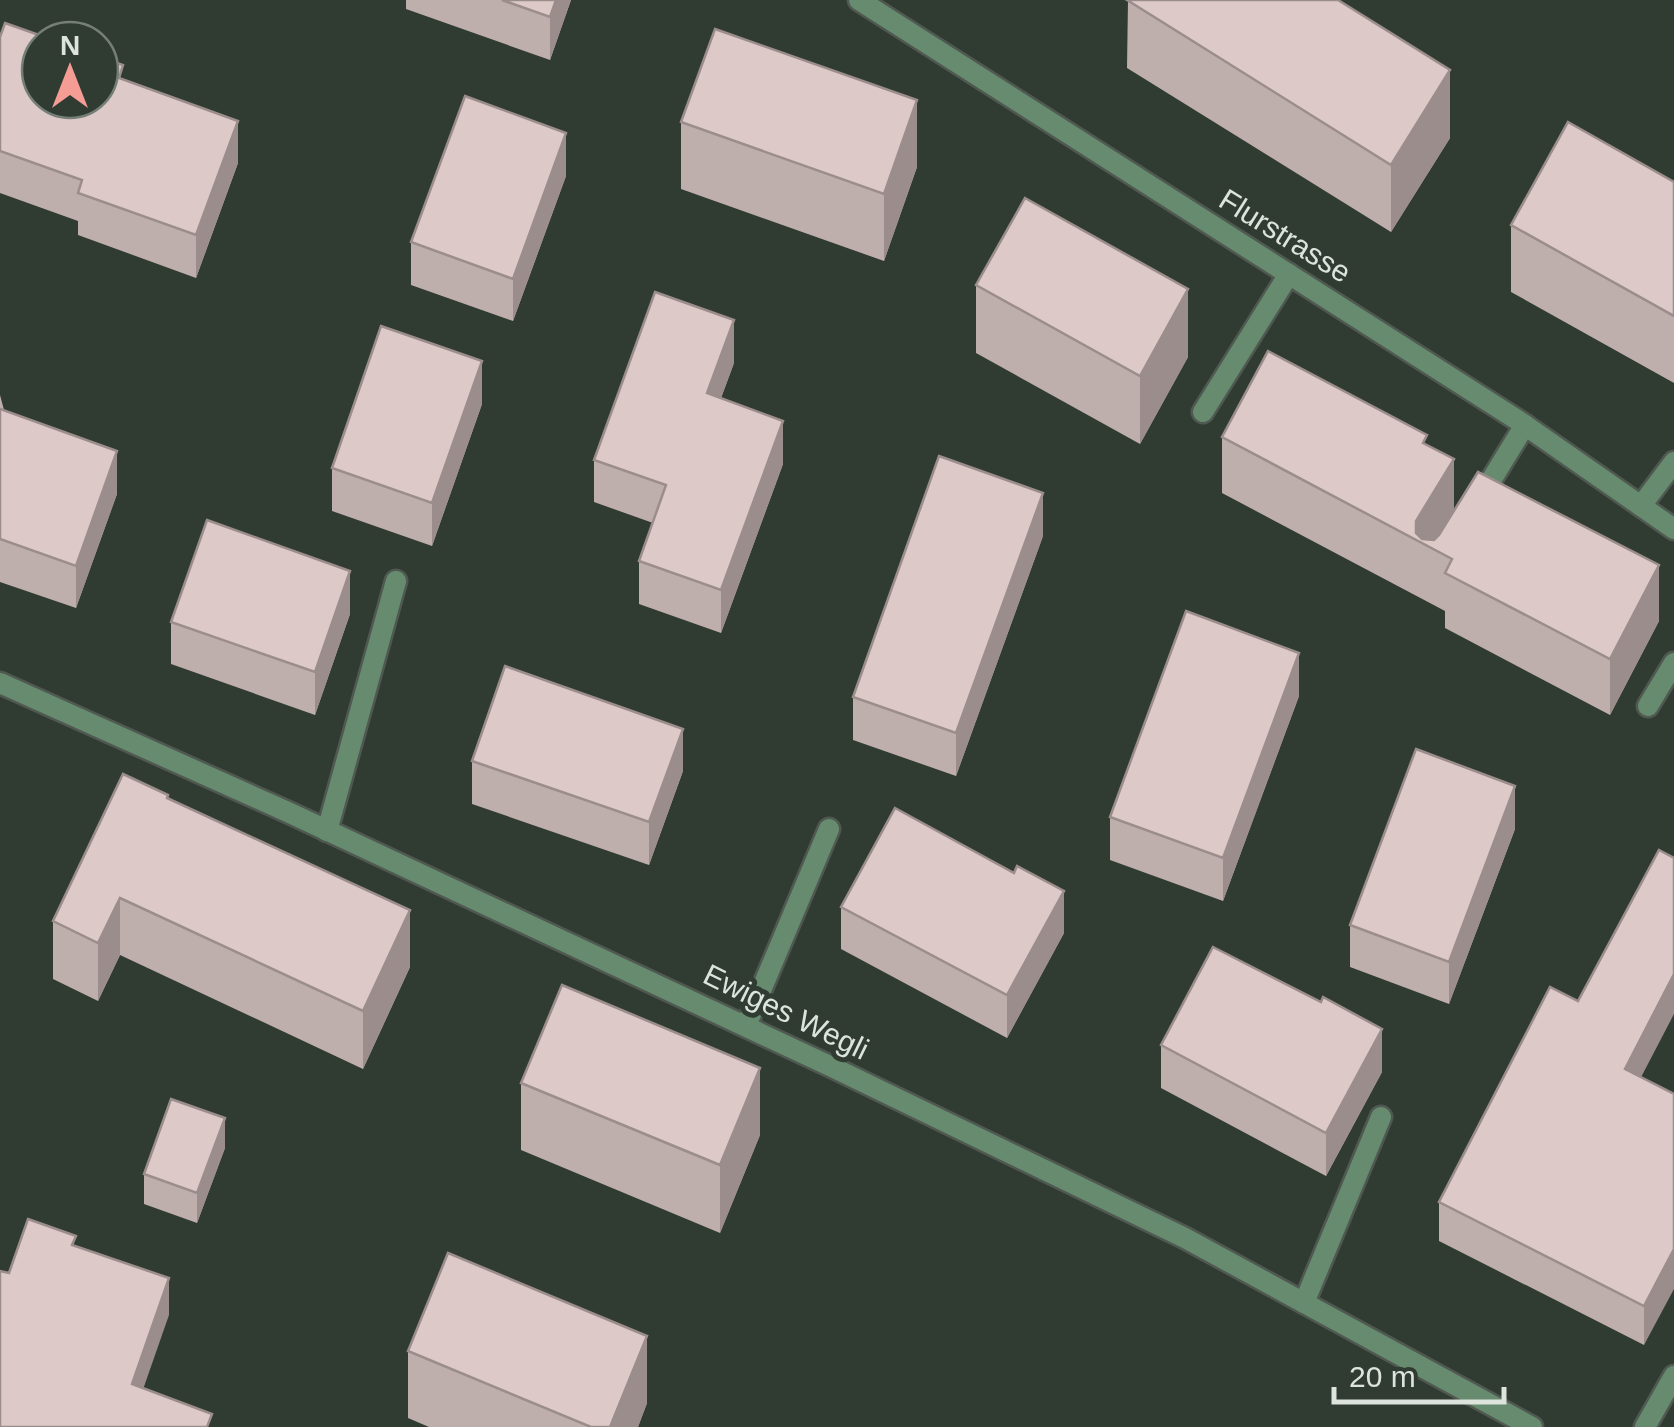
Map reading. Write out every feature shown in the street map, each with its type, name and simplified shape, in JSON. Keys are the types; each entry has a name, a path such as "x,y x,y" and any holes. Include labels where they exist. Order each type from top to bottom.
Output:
{"street":[{"name":"Flurstrasse","path":"859,0 1525,425 1674,528"},
{"path":"1203,412 1288,274"},
{"path":"1467,520 1525,425"},
{"path":"1641,506 1674,462"},
{"path":"328,831 396,581"},
{"path":"1648,706 1674,663"},
{"name":"Ewiges Wegli","path":"0,682 746,1026 1184,1238 1532,1427"},
{"path":"746,1026 828,829"},
{"path":"1304,1303 1381,1117"},
{"path":"1645,1427 1674,1376"}],"building":[{"path":"502,0 556,0 550,17"},
{"path":"1127,0 1338,0 1450,70 1391,165"},
{"path":"5,23 20,28 20,120 120,120 120,78 238,121 196,235 78,193 82,180 0,151 0,37"},
{"path":"715,29 917,100 884,194 681,122"},
{"path":"465,96 566,133 513,279 411,242"},
{"path":"1568,122 1674,182 1674,316 1511,225"},
{"path":"1025,198 1188,289 1140,376 976,285"},
{"path":"655,292 734,320 707,393 783,421 721,590 639,561 666,485 594,460"},
{"path":"381,326 482,361 432,503 332,468"},
{"path":"1268,351 1427,435 1423,443 1454,459 1416,521 1416,533 1422,539 1434,540 1439,535 1478,472 1659,565 1610,659 1445,573 1452,559 1222,437"},
{"path":"0,409 117,451 76,566 0,539"},
{"path":"939,456 1043,493 956,733 853,697"},
{"path":"207,520 350,571 315,672 171,622"},
{"path":"1186,611 1299,653 1223,858 1110,817"},
{"path":"505,666 683,729 649,822 472,761"},
{"path":"1416,749 1515,786 1449,962 1350,925"},
{"path":"123,774 410,910 363,1011 120,898 98,943 53,921"},
{"path":"895,808 1014,873 1017,866 1064,891 1007,995 841,907"},
{"path":"1659,850 1674,858 1674,974 1625,1069 1674,1094 1674,1249 1644,1306 1439,1202 1550,987 1578,1001"},
{"path":"1213,947 1321,1002 1323,997 1382,1029 1326,1133 1161,1045"},
{"path":"562,985 760,1068 720,1165 521,1083"},
{"path":"171,1099 225,1118 197,1193 144,1174"},
{"path":"28,1219 76,1236 72,1245 169,1278 132,1384 212,1414 207,1427 0,1427 0,1271 9,1273"},
{"path":"448,1253 647,1336 610,1427 591,1427 408,1351"}]}
